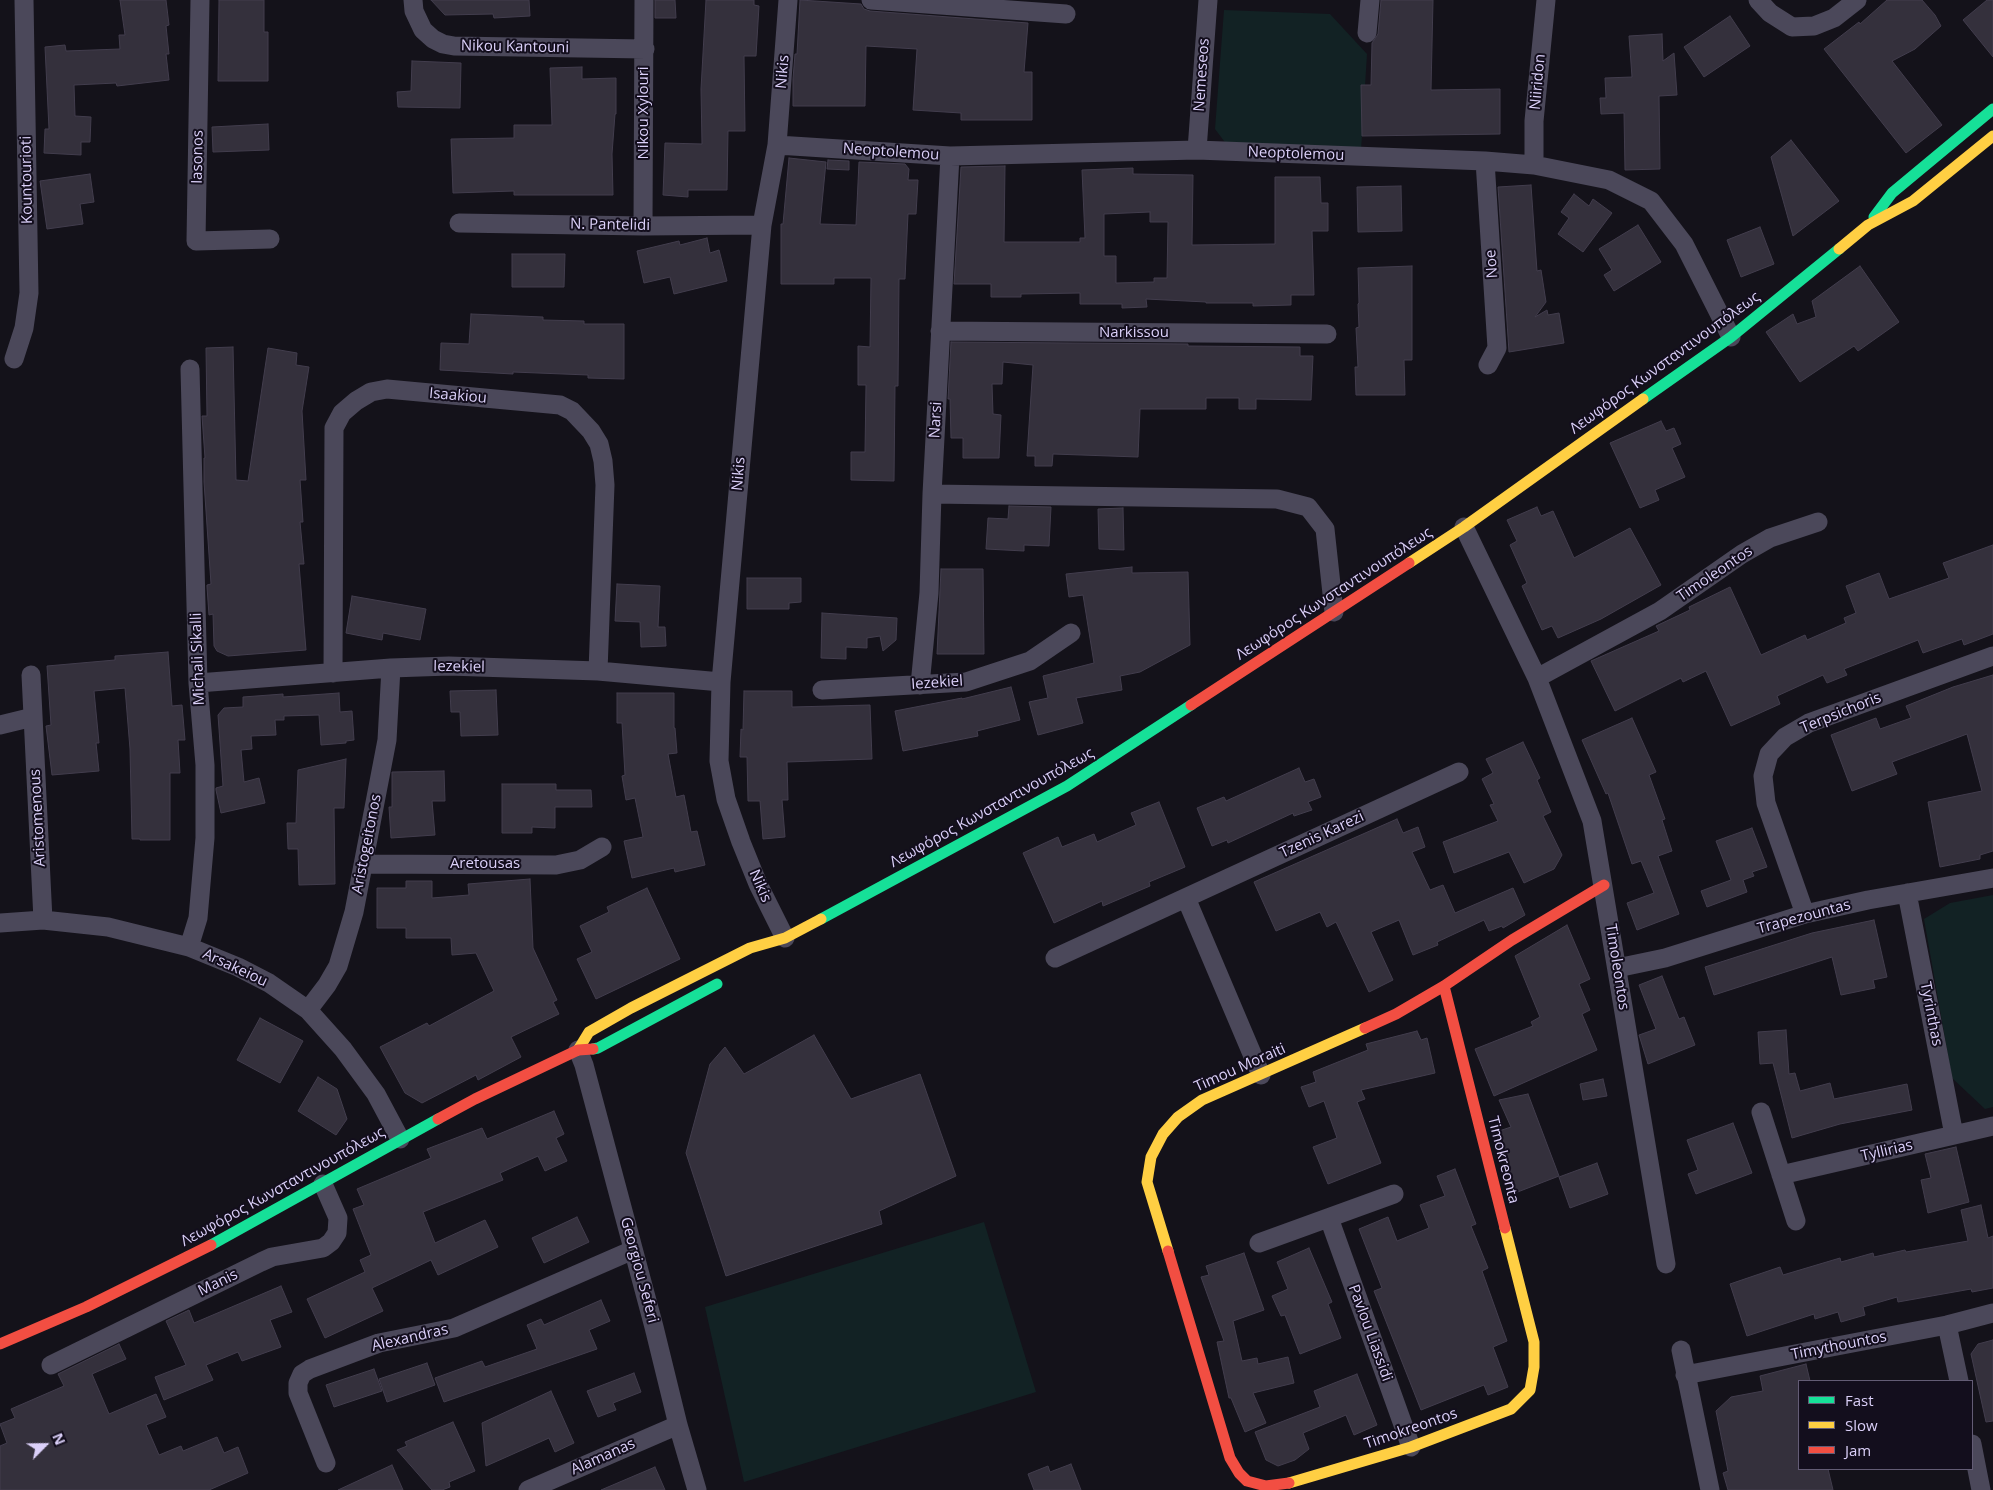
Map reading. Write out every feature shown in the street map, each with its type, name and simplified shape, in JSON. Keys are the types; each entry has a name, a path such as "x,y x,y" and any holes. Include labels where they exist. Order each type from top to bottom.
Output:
{"street":[{"name":"Kountourioti","path":"14,359 25,321 29,294 24,0"},
{"name":"Iasonos","path":"200,0 196,241 270,239"},
{"name":"Nikou Kantouni","path":"413,0 414,11 423,30 433,39 443,44 454,46 645,49"},
{"name":"Nikou Xylouri","path":"643,226 644,0"},
{"name":"Nikis","path":"784,938 741,842 726,799 719,761 721,682 762,225 777,145 788,0"},
{"path":"871,0 1066,14"},
{"name":"Nemeseos","path":"1197,150 1208,0"},
{"path":"1367,33 1370,0"},
{"name":"Niiridon","path":"1534,164 1534,121 1546,0"},
{"path":"1758,0 1770,14 1792,26 1814,26 1834,18 1857,0"},
{"name":"Λεωφόρος Κωνσταντινουπόλεως","path":"1868,225 1892,193 1993,109"},
{"name":"Λεωφόρος Κωνσταντινουπόλεως","path":"578,1050 589,1032 630,1008 750,948 784,938 1067,786 1464,527 1731,337 1868,225 1913,201 1993,136"},
{"name":"Neoptolemou","path":"777,145 950,156 1197,150 1534,164 1609,180 1651,202 1684,244 1731,337"},
{"name":"Narsi","path":"920,685 930,593 932,494 950,156"},
{"name":"Noe","path":"1485,161 1497,348 1488,365"},
{"name":"N. Pantelidi","path":"458,222 643,226 762,225"},
{"name":"Narkissou","path":"940,331 1327,334"},
{"name":"Michali Sikalli","path":"190,369 198,683 205,765 205,838 198,918 190,947"},
{"name":"Isaakiou","path":"332,673 334,428 342,413 356,401 371,392 387,389 560,405 572,411 591,431 599,444 605,485 598,671"},
{"path":"932,494 1277,499 1308,507 1325,529 1334,612"},
{"name":"Timoleontos","path":"1537,678 1660,611 1742,554 1770,538 1818,522"},
{"name":"Timoleontos","path":"1464,527 1537,678 1592,821 1666,1264"},
{"name":"Iezekiel","path":"822,690 966,682 1030,660 1071,633"},
{"name":"Terpsichoris","path":"1805,914 1766,803 1763,776 1769,754 1785,737 1809,723 1993,656"},
{"name":"Iezekiel","path":"198,683 391,668 448,666 598,671 721,682"},
{"name":"Aristogeitonos","path":"308,1010 327,985 338,966 354,912 387,740 391,668"},
{"name":"Aristomenous","path":"31,675 43,920"},
{"path":"0,725 33,717"},
{"name":"Tzenis Karezi","path":"1055,958 1459,772"},
{"name":"Aretousas","path":"363,864 556,864 580,860 602,847"},
{"name":"Trapezountas","path":"1617,968 1665,958 1805,914 1907,892 1993,878"},
{"name":"Timou Moraiti","path":"1247,1481 1239,1473 1230,1458 1147,1182 1151,1156 1163,1134 1178,1117 1202,1100 1396,1014 1444,986 1512,940 1604,885"},
{"name":"Tyrinthas","path":"1907,892 1954,1135"},
{"path":"1186,898 1261,1075"},
{"name":"Arsakeiou","path":"0,922 43,920 108,927 190,947 238,967 268,983 308,1010 343,1049 376,1094 400,1139"},
{"name":"Λεωφόρος Κωνσταντινουπόλεως","path":"764,956 784,938"},
{"name":"Λεωφόρος Κωνσταντινουπόλεως","path":"0,1344 86,1307 173,1266 475,1099 578,1050 598,1048 725,979"},
{"name":"Timokreonta","path":"1444,986 1534,1342"},
{"name":"Georgiou Seferi","path":"578,1050 584,1065 654,1326 678,1425 697,1490"},
{"path":"1761,1112 1796,1221"},
{"name":"Tyllirias","path":"1781,1175 1993,1126"},
{"name":"Manis","path":"52,1365 272,1257 323,1248 338,1234 338,1218 323,1184"},
{"path":"1258,1243 1394,1194"},
{"name":"Pavlou Liassidi","path":"1329,1218 1411,1447"},
{"name":"Alexandras","path":"326,1463 298,1393 298,1383 302,1374 310,1369 379,1343 454,1328 633,1250"},
{"name":"Timythountos","path":"1685,1375 1947,1325 1993,1313"},
{"path":"1947,1325 1959,1380"},
{"name":"Timokreontos","path":"1247,1481 1266,1486 1286,1484 1411,1447 1511,1409 1530,1390 1534,1367 1534,1342"},
{"path":"1681,1350 1709,1481"},
{"name":"Alamanas","path":"528,1490 678,1425"},
{"path":"1973,1449 1981,1490"}],"shaded area":[{"path":"1224,10 1330,14 1367,54 1361,151 1230,149 1215,129"},
{"path":"1993,895 1993,1107 1985,1109 1952,1078 1924,919 1950,903"},
{"path":"984,1222 1036,1392 744,1482 705,1307"}],"building":[{"path":"120,0 166,0 169,25 166,26 169,54 166,54 169,80 117,86 116,83 74,85 75,116 91,117 90,142 81,142 81,155 44,153 45,129 49,129 45,47 65,45 66,51 120,49 119,35 125,35"},
{"path":"219,0 264,0 264,32 268,32 268,81 218,81"},
{"path":"431,0 529,0 530,16 494,18 493,14 445,15"},
{"path":"655,0 675,0 676,18 655,18"},
{"path":"706,0 754,0 754,5 759,6 756,56 744,56 745,131 728,131 727,190 688,190 688,197 663,195 665,143 702,144 701,89"},
{"path":"800,0 861,4 864,9 870,11 1028,23 1024,72 1032,72 1032,120 961,120 961,113 913,110 917,49 866,46 865,106 793,106 793,79 795,54 797,54"},
{"path":"1381,0 1433,0 1431,90 1500,89 1500,134 1362,136 1361,85 1371,85 1372,43 1378,34"},
{"path":"1887,0 1922,0 1935,15 1941,26 1915,49 1892,61 1942,125 1906,153 1824,49 1859,22 1860,24"},
{"path":"1987,0 1993,0 1993,57 1963,20"},
{"path":"1730,16 1750,46 1704,77 1684,47"},
{"path":"1662,34 1663,61 1674,53 1677,95 1659,96 1660,169 1625,170 1624,113 1601,114 1600,98 1606,98 1605,78 1632,77 1629,36"},
{"path":"412,61 461,63 460,108 398,107 397,92 411,91"},
{"path":"582,67 582,79 616,78 616,114 612,154 613,195 514,195 514,191 453,193 451,139 514,138 514,125 552,125 550,68"},
{"path":"268,124 269,150 213,152 212,127"},
{"path":"1791,140 1839,201 1793,236 1771,157"},
{"path":"789,158 826,162 820,224 856,225 859,162 905,164 909,169 908,180 918,180 916,214 908,214 905,279 899,279 898,386 895,386 894,481 851,480 851,452 865,452 866,385 858,385 858,346 870,347 871,278 834,278 834,284 781,284 781,224 783,224"},
{"path":"828,160 849,161 849,170 827,169"},
{"path":"1005,166 1004,242 1080,242 1080,238 1085,238 1082,170 1133,168 1133,174 1193,175 1192,245 1275,244 1275,177 1320,177 1321,203 1328,203 1328,231 1312,231 1314,295 1291,295 1291,305 1253,306 1253,303 1206,303 1146,299 1147,307 1122,308 1122,304 1080,304 1080,293 1021,294 1021,297 991,297 991,284 954,284 961,167","holes":["1150,212 1150,222 1168,222 1167,278 1154,278 1154,282 1116,283 1116,256 1104,256 1104,214"]},
{"path":"90,174 94,202 80,204 83,224 47,229 40,181"},
{"path":"1531,185 1537,271 1541,270 1546,302 1535,317 1547,310 1548,315 1559,313 1564,343 1509,352 1498,187"},
{"path":"1401,186 1402,231 1358,232 1357,187"},
{"path":"1574,194 1589,206 1593,199 1612,213 1583,252 1558,234 1569,218 1561,212"},
{"path":"1638,225 1661,262 1614,291 1604,275 1612,270 1599,249"},
{"path":"1760,227 1774,264 1741,277 1727,240"},
{"path":"707,238 710,253 719,250 727,281 674,294 670,277 644,283 637,251 679,241 680,245"},
{"path":"512,254 565,254 564,287 512,287"},
{"path":"1412,266 1412,360 1404,360 1405,395 1356,395 1355,367 1358,367 1356,328 1359,327 1358,268"},
{"path":"1860,266 1899,322 1858,351 1854,346 1800,382 1766,332 1793,314 1797,324 1816,317 1812,301"},
{"path":"471,314 543,317 543,320 584,321 584,324 624,324 624,379 588,378 588,375 513,372 513,374 440,370 441,343 469,344"},
{"path":"951,342 1300,347 1300,356 1313,356 1311,400 1256,399 1256,409 1239,409 1239,398 1206,398 1206,409 1140,409 1138,457 1053,454 1052,466 1035,466 1035,456 1027,456 1033,365 1003,362 1002,384 992,384 993,414 1001,415 999,458 963,458 963,438 951,438 950,399 948,399"},
{"path":"233,347 236,480 248,481 268,348 297,353 296,365 309,367 302,411 306,480 300,480 303,522 300,522 304,564 299,564 306,650 228,656 217,651 214,646 213,614 209,615 207,587 207,585 211,584 204,482 205,458 202,416 207,416 206,348"},
{"path":"1661,421 1666,431 1674,428 1681,444 1672,448 1685,477 1655,490 1659,500 1640,508 1610,443"},
{"path":"1009,506 1051,507 1049,546 1024,545 1024,551 986,549 988,518 1008,519"},
{"path":"1537,507 1541,516 1553,511 1574,558 1630,528 1661,585 1601,619 1558,638 1552,626 1542,630 1522,586 1527,583 1510,545 1517,541 1507,520"},
{"path":"1123,508 1124,550 1099,549 1098,509"},
{"path":"1993,545 1993,634 1964,645 1962,639 1923,653 1918,640 1844,669 1847,675 1827,683 1823,675 1777,696 1780,704 1731,726 1706,671 1683,682 1681,678 1615,711 1591,661 1659,631 1656,626 1690,610 1689,607 1730,587 1761,655 1805,635 1807,640 1846,623 1844,618 1856,613 1846,586 1879,573 1889,599 1949,578 1943,563"},
{"path":"1132,567 1132,573 1188,572 1190,645 1140,672 1120,676 1122,690 1076,698 1083,723 1038,735 1029,702 1048,698 1043,676 1094,663 1083,595 1069,597 1066,574"},
{"path":"941,569 983,569 984,654 937,654"},
{"path":"747,578 801,578 801,602 789,603 789,609 747,609"},
{"path":"617,584 660,586 658,627 665,627 666,646 641,647 640,622 615,621"},
{"path":"352,596 426,609 420,640 383,633 382,640 346,633"},
{"path":"822,613 897,618 896,640 883,651 880,636 867,638 867,648 846,647 846,659 821,658"},
{"path":"168,652 172,706 182,705 185,740 178,740 180,773 170,773 170,840 132,839 130,749 125,688 94,691 99,743 96,743 99,771 52,775 46,726 51,725 47,666 115,660 115,656"},
{"path":"1993,675 1993,851 1980,855 1980,859 1940,867 1928,802 1982,791 1967,734 1892,762 1897,774 1852,791 1831,735 1876,718 1880,729 1911,718 1906,706 1953,687"},
{"path":"1011,687 1020,720 977,731 978,736 903,751 895,711 962,699"},
{"path":"496,690 498,735 461,736 460,712 451,712 450,691"},
{"path":"744,691 792,691 792,707 870,705 872,759 787,762 788,800 782,800 785,837 763,839 760,801 748,801 747,757 740,757"},
{"path":"339,693 340,712 352,711 354,740 346,741 346,743 321,745 319,715 284,716 284,720 275,720 276,735 251,736 252,749 241,750 244,782 259,778 265,803 221,813 216,790 216,788 223,786 218,715 224,708 243,707 243,697 283,694 283,697"},
{"path":"617,693 674,693 674,728 677,753 668,754 676,797 684,795 691,832 697,831 705,865 675,872 674,868 632,878 624,841 643,837 635,798 626,800 622,776 625,775 622,723 617,723"},
{"path":"1632,718 1656,772 1649,775 1665,819 1662,820 1672,851 1658,856 1679,914 1637,930 1627,903 1654,893 1641,861 1632,864 1608,793 1606,794 1582,740"},
{"path":"1523,742 1540,778 1537,780 1551,812 1543,816 1562,855 1554,869 1524,883 1509,852 1454,873 1443,842 1498,821 1490,805 1494,804 1482,779 1493,773 1486,759"},
{"path":"346,759 344,808 334,808 335,884 299,885 298,849 288,849 287,823 296,823 298,770"},
{"path":"1299,768 1305,782 1314,779 1321,797 1308,802 1312,810 1294,816 1293,813 1228,843 1227,840 1212,846 1197,808 1224,797 1226,801"},
{"path":"444,771 445,801 432,801 435,835 391,838 389,807 392,807 392,772"},
{"path":"502,784 556,784 556,790 591,790 592,807 555,807 555,828 532,827 532,833 502,833"},
{"path":"1159,802 1185,867 1149,882 1150,886 1103,906 1102,901 1054,923 1023,853 1058,837 1062,847 1094,834 1097,842 1136,825 1131,813"},
{"path":"1397,819 1403,833 1418,827 1425,847 1412,852 1430,890 1443,885 1455,913 1513,888 1525,915 1503,928 1502,926 1489,931 1484,920 1437,942 1438,945 1413,955 1399,920 1371,932 1393,980 1369,992 1336,922 1327,927 1320,912 1276,931 1254,882"},
{"path":"1752,828 1767,867 1752,872 1754,876 1743,880 1747,892 1707,907 1701,891 1731,880 1716,841"},
{"path":"530,879 533,948 557,1000 553,1002 559,1014 511,1037 521,1057 478,1080 476,1075 422,1103 405,1093 380,1047 427,1023 429,1026 494,991 476,953 452,955 451,938 406,938 406,928 377,928 377,888 406,888 406,881 432,881 432,898 469,895 468,884"},
{"path":"647,888 680,959 596,999 577,959 592,952 580,926 609,912 607,907"},
{"path":"1874,920 1887,977 1873,980 1875,988 1841,995 1832,957 1714,995 1705,967 1812,933"},
{"path":"1567,925 1590,979 1579,984 1590,1010 1582,1014 1597,1050 1494,1096 1475,1049 1533,1026 1531,1022 1540,1017 1515,956"},
{"path":"1662,976 1679,1019 1684,1017 1695,1045 1648,1064 1639,1035 1656,1029 1639,985"},
{"path":"260,1018 303,1041 280,1083 237,1060"},
{"path":"1786,1030 1789,1074 1795,1073 1800,1091 1830,1083 1834,1099 1907,1084 1912,1110 1840,1124 1792,1138 1773,1063 1760,1064 1758,1032"},
{"path":"1417,1031 1421,1040 1427,1038 1435,1073 1361,1090 1365,1099 1357,1102 1381,1163 1328,1184 1313,1147 1337,1138 1324,1101 1309,1107 1301,1087 1316,1082 1313,1072 1368,1050 1366,1044"},
{"path":"814,1035 851,1099 920,1074 956,1176 879,1211 882,1224 726,1276 686,1153 710,1064 725,1047 744,1074"},
{"path":"318,1077 337,1089 347,1119 336,1135 298,1111"},
{"path":"1603,1079 1607,1096 1583,1100 1580,1084"},
{"path":"1528,1094 1559,1176 1515,1193 1496,1132 1511,1127 1499,1100"},
{"path":"554,1111 564,1134 556,1138 567,1161 545,1171 538,1156 500,1173 503,1180 423,1212 435,1243 485,1220 498,1247 438,1275 431,1260 372,1288 383,1311 325,1338 307,1299 365,1272 360,1260 371,1255 353,1209 364,1205 357,1189 431,1158 427,1149 482,1128 487,1139"},
{"path":"1733,1123 1752,1173 1696,1194 1688,1174 1698,1170 1687,1140"},
{"path":"1956,1147 1969,1202 1928,1213 1921,1180 1931,1178 1925,1154"},
{"path":"1597,1163 1608,1194 1570,1208 1559,1177"},
{"path":"1455,1169 1476,1224 1471,1226 1488,1268 1482,1271 1507,1341 1493,1347 1508,1387 1488,1395 1484,1385 1421,1410 1374,1291 1382,1288 1359,1229 1388,1217 1397,1241 1429,1228 1420,1205 1445,1196 1437,1176"},
{"path":"1981,1205 1988,1238 1993,1236 1993,1288 1972,1292 1971,1289 1898,1302 1897,1297 1863,1307 1865,1315 1841,1322 1838,1312 1815,1319 1814,1314 1747,1336 1730,1284 1780,1267 1783,1275 1840,1258 1841,1262 1873,1253 1874,1257 1905,1250 1906,1252 1968,1241 1961,1210"},
{"path":"577,1217 589,1242 544,1263 532,1238"},
{"path":"1309,1248 1332,1302 1328,1304 1341,1338 1300,1354 1285,1315 1281,1316 1272,1296 1288,1289 1277,1262"},
{"path":"1244,1253 1264,1310 1233,1321 1242,1361 1257,1358 1258,1364 1288,1357 1294,1383 1253,1393 1266,1423 1245,1432 1231,1398 1229,1398 1217,1342 1224,1341 1201,1277 1209,1275 1206,1266"},
{"path":"281,1286 292,1312 270,1320 281,1347 242,1361 238,1352 206,1365 213,1380 164,1400 155,1377 186,1365 166,1321 189,1310 194,1323"},
{"path":"601,1300 610,1321 589,1330 597,1349 444,1402 435,1378 482,1361 485,1367 537,1349 527,1325 541,1319 544,1325"},
{"path":"1993,1340 1993,1421 1986,1422 1971,1354 1978,1344"},
{"path":"119,1344 126,1359 92,1374 109,1414 156,1394 166,1417 146,1425 159,1455 181,1446 183,1451 217,1437 224,1453 238,1447 248,1473 209,1490 0,1490 0,1446 7,1443 0,1424 15,1418 11,1409 64,1386 58,1374"},
{"path":"427,1363 435,1385 387,1402 379,1379"},
{"path":"1806,1364 1810,1380 1798,1380 1798,1470 1828,1470 1833,1490 1728,1490 1723,1473 1728,1471 1716,1411 1731,1397 1763,1391 1760,1376"},
{"path":"374,1369 382,1391 334,1407 326,1385"},
{"path":"634,1373 641,1392 613,1403 616,1410 598,1417 587,1391"},
{"path":"1357,1374 1377,1425 1354,1435 1346,1415 1303,1433 1309,1449 1295,1460 1278,1466 1266,1460 1255,1432 1320,1407 1314,1391"},
{"path":"551,1391 574,1443 555,1452 549,1438 486,1466 482,1423"},
{"path":"453,1422 475,1471 449,1482 450,1487 442,1490 432,1490 397,1450 407,1446 405,1442"},
{"path":"1071,1464 1081,1490 1034,1490 1028,1474 1048,1466 1050,1472"},
{"path":"392,1465 403,1490 338,1490"},
{"path":"655,1467 665,1490 601,1490"}],"traffic: fast":[{"path":"1874,217 1892,193 1993,109"},
{"path":"1643,399 1731,337 1839,249"},
{"path":"821,919 1067,786 1191,705"},
{"path":"593,1049 717,984"},
{"path":"211,1245 438,1119"}],"traffic: slow":[{"path":"1839,249 1868,225 1913,201 1993,136"},
{"path":"1409,563 1464,527 1643,399"},
{"path":"578,1050 589,1032 631,1008 750,948 785,938 821,919"},
{"path":"1168,1251 1147,1182 1151,1157 1163,1134 1178,1117 1202,1100 1365,1028"},
{"path":"1289,1483 1411,1447 1511,1409 1530,1390 1534,1367 1534,1342 1505,1228"}],"traffic: jam":[{"path":"1191,705 1409,563"},
{"path":"1365,1028 1396,1014 1444,986 1512,940 1604,885"},
{"path":"1444,986 1505,1228"},
{"path":"438,1119 475,1099 578,1050 593,1049"},
{"path":"0,1344 86,1307 211,1245"},
{"path":"1168,1251 1230,1458 1239,1473 1247,1481 1266,1486 1289,1483"}]}
